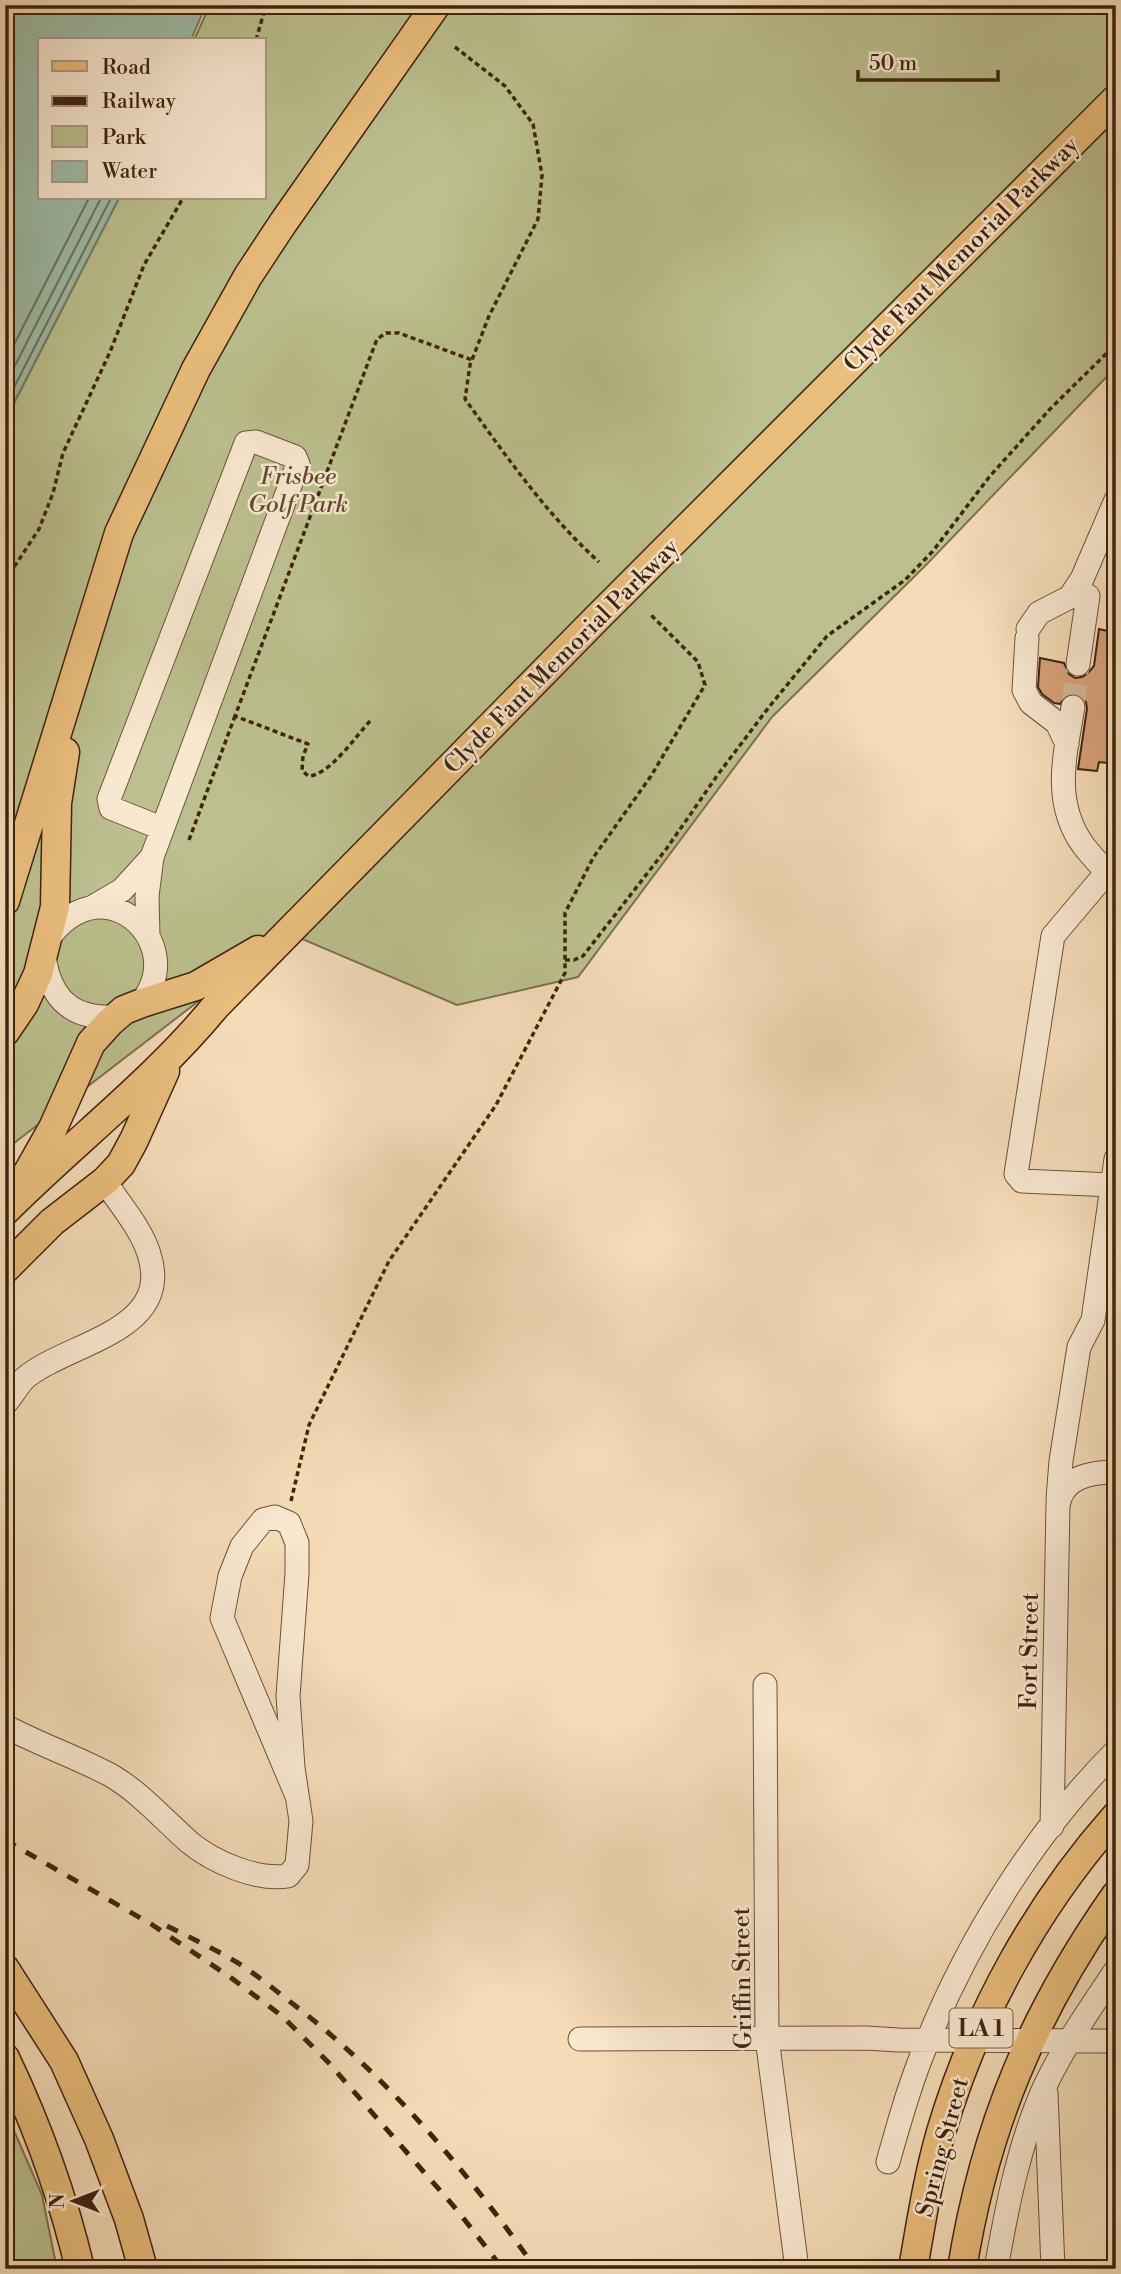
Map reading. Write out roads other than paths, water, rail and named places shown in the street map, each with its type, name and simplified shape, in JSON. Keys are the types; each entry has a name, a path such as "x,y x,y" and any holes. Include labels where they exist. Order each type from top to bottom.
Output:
{"main road":[{"path":"5,901 120,533 196,369 283,223 436,5"},
{"name":"Clyde Fant Memorial Parkway","path":"5,1211 179,1049 215,1007 596,619 1116,99"},
{"path":"5,1032 24,1004 38,974 55,907 57,803 65,748 90,626"},
{"path":"5,1211 53,1128 91,1043 117,1017 142,1003 196,986 288,933"},
{"path":"5,1269 52,1222 105,1181 121,1164 162,1075 179,1049"},
{"name":"Spring Street","path":"913,2269 941,2133 958,2081 976,2040 1017,1954 1044,1910 1116,1816"},
{"name":"Spring Street","path":"962,2269 976,2194 1007,2093 1029,2040 1084,1941 1116,1895"},
{"path":"5,1969 65,2061 99,2139 143,2269"},
{"path":"5,2058 52,2175 80,2269"}],"street":[{"path":"148,936 147,896 152,857 161,828 298,464 295,457 256,442 246,443 108,799 111,808 161,828"},
{"path":"1067,744 1057,723 1031,703 1024,690 1028,634 1039,612 1070,597 1075,590 1116,500"},
{"path":"1075,590 1087,596 1078,664"},
{"path":"1073,707 1063,772 1065,808 1083,844 1111,877 1053,936 1016,1174 1022,1181 1112,1185"},
{"path":"90,909 122,890 152,857"},
{"path":"117,1017 76,1012 65,1004 51,983 46,947 57,926 69,916 97,907 116,909 146,930 156,963 155,978 142,1003"},
{"path":"1058,1505 1061,1461 1079,1347 1093,1320 1116,1159"},
{"path":"5,1404 25,1378 134,1318 149,1297 153,1281 150,1256 140,1232 105,1181"},
{"name":"Fort Street","path":"1052,1826 1059,1496 1071,1482 1079,1478 1116,1472"},
{"path":"5,1726 27,1738 74,1756 115,1778 159,1811 191,1843 251,1874 274,1878 288,1876 297,1865 301,1821 293,1768 288,1696 297,1543 289,1523 275,1517 263,1520 242,1546 230,1576 222,1618 297,1796"},
{"name":"Griffin Street","path":"765,1685 767,2038 797,2269"},
{"path":"888,2162 903,2109 928,2040 974,1944 1007,1889 1052,1826 1116,1751"},
{"path":"996,2269 1006,2213 1032,2118 1045,2086 1116,1970"},
{"path":"580,2039 1116,2041"},
{"path":"1045,2086 1053,2269"}],"water":[{"path":"5,5 206,5 192,38 38,38 38,200 118,200 5,420"}],"tunnel":[{"path":"1073,707 1078,664"}],"railway":[{"path":"5,1840 151,1924 282,2016 328,2062 457,2210 503,2269"},
{"path":"167,1926 252,1972 328,2032 361,2062 454,2161 536,2269"}],"park label":[{"name":"Frisbee Golf Park","path":"298,490"}]}
